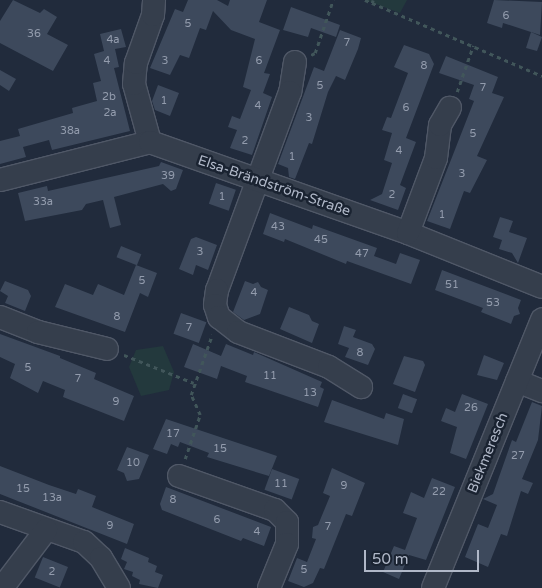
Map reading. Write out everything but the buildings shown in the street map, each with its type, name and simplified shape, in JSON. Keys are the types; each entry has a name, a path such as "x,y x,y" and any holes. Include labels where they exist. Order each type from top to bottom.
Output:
{"street":[{"path":"0,180 150,142 134,84 136,63 153,15 154,0"},
{"path":"294,62 290,92 217,290 215,305 219,317 238,332 329,367 361,387"},
{"path":"408,233 436,158 440,125 450,108"},
{"name":"Elsa-Brändström-Straße","path":"150,142 408,233 542,288"},
{"path":"0,317 38,332 107,348"},
{"name":"Biekmeresch","path":"433,588 542,319"},
{"path":"517,381 542,391"},
{"path":"180,476 275,510 287,522 287,544 269,588"},
{"path":"0,512 84,542 101,558 119,588"},
{"path":"2,588 46,530"}],"path":[{"path":"294,62 315,53 333,0"},
{"path":"365,0 372,1 542,76"},
{"path":"450,108 473,46"},
{"path":"180,476 200,415 190,396 219,317"},
{"path":"107,348 194,383"}],"green space":[{"path":"365,0 407,0 400,13"},
{"path":"163,346 174,372 169,390 141,396 129,367 136,350"}]}
